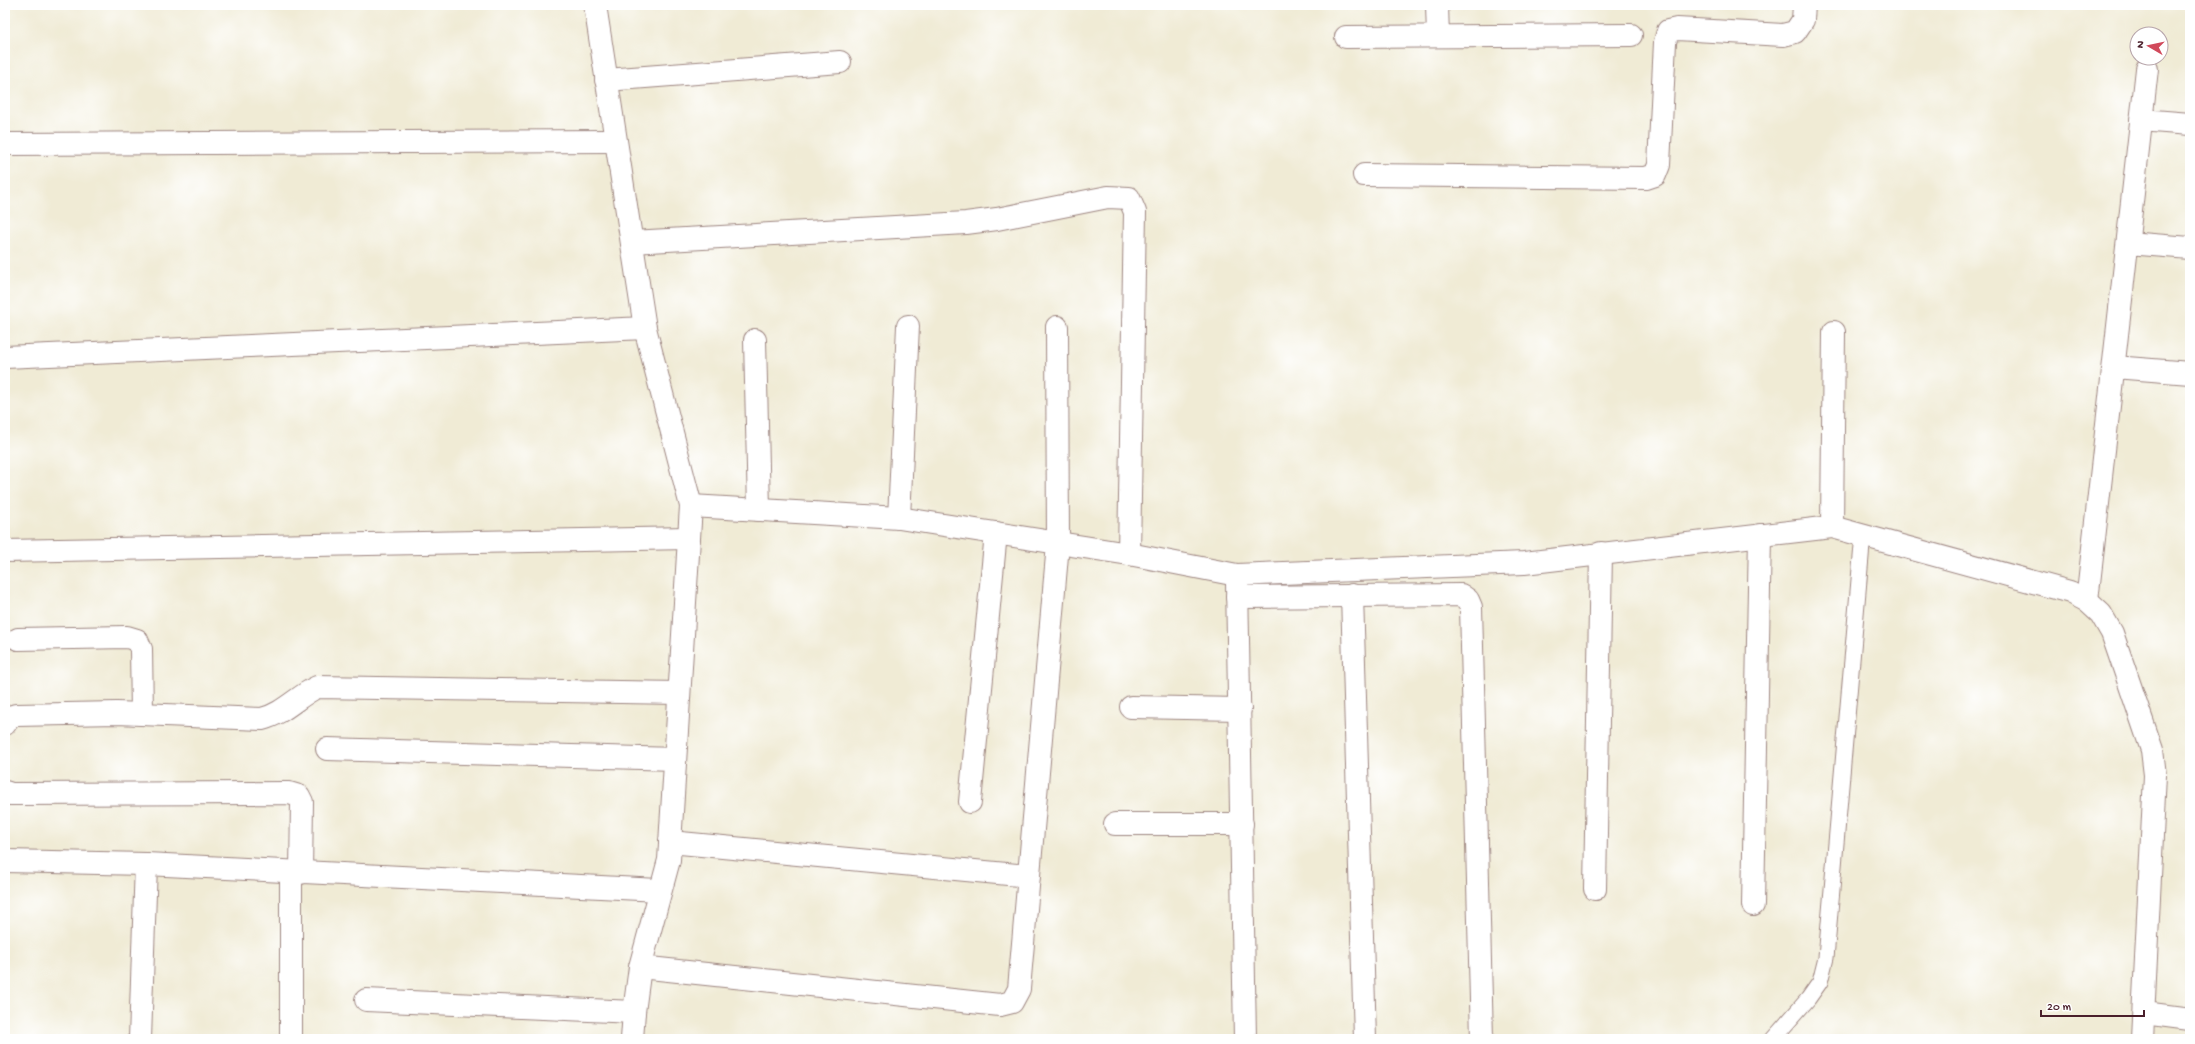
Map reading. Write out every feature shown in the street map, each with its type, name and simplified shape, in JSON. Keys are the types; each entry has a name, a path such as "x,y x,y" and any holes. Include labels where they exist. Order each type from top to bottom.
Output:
{"street":[{"path":"595,5 645,328 691,506 669,860 659,890 640,967 632,1039"},
{"path":"1437,5 1438,36"},
{"path":"1364,175 1646,178 1655,175 1659,165 1664,42 1668,32 1677,29 1782,35 1795,32 1803,20 1804,5"},
{"path":"1346,37 1631,35"},
{"path":"606,80 840,62"},
{"path":"2087,601 2147,69"},
{"path":"2141,120 2190,124"},
{"path":"5,144 615,141"},
{"path":"632,242 966,223 997,219 1108,197 1129,198 1135,212 1129,554"},
{"path":"2128,243 2190,248"},
{"path":"899,518 908,326"},
{"path":"640,967 1000,1005 1012,1002 1019,989 1058,544 1057,327"},
{"path":"5,357 645,328"},
{"path":"1832,527 1834,332"},
{"path":"754,340 759,510"},
{"path":"2114,367 2190,373"},
{"path":"691,506 899,518 1129,554 1237,575 1524,563 1832,527 1863,534 2070,592 2087,601 2101,614 2112,633 2152,750 2155,775 2142,1039"},
{"path":"970,802 996,534"},
{"path":"1753,905 1760,535"},
{"path":"5,551 689,538"},
{"path":"1595,889 1601,553"},
{"path":"1237,575 1246,1039"},
{"path":"1352,595 1365,1039"},
{"path":"1237,597 1461,595 1468,600 1471,607 1482,1039"},
{"path":"18,639 127,637 137,640 142,649 142,714"},
{"path":"5,724 10,717 16,715 142,714 262,719 273,716 304,693 317,687 679,692"},
{"path":"1131,707 1240,709"},
{"path":"327,749 675,759"},
{"path":"5,792 11,794 289,793 299,796 302,802 296,872 292,1039"},
{"path":"1115,824 1242,824"},
{"path":"670,842 1028,876"},
{"path":"5,861 146,864 659,890"},
{"path":"140,1039 146,864"},
{"path":"366,1000 634,1012"},
{"path":"2144,1013 2190,1019"}],"lane":[{"path":"1773,1039 1808,999 1820,982 1826,958 1863,534"}]}
